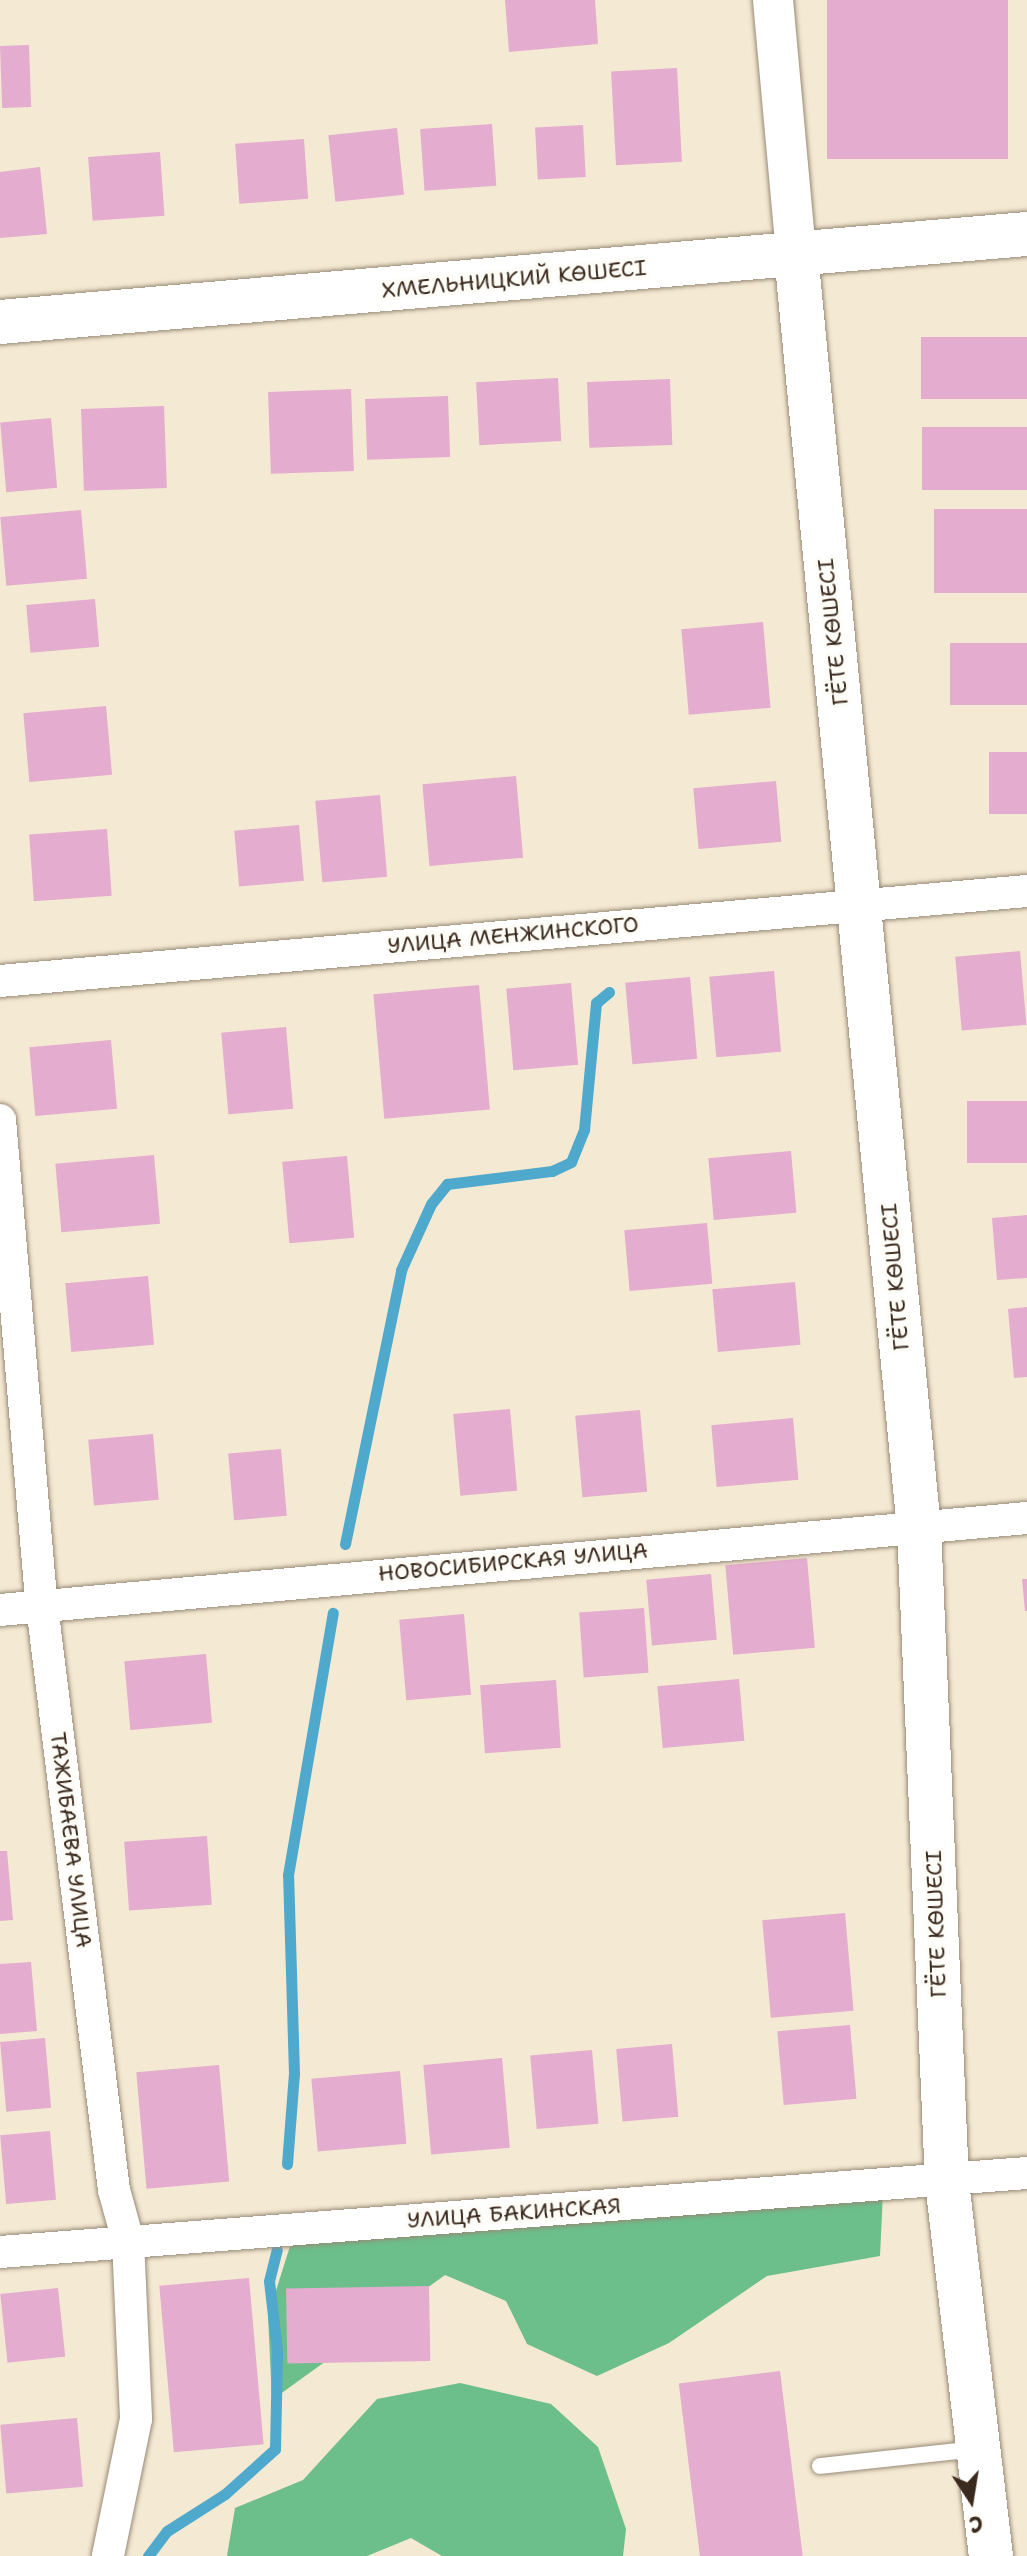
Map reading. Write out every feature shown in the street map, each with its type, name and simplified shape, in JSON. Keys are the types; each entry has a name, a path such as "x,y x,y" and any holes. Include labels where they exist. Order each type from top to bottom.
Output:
{"main road":[{"name":"ХМЕЛЬНИЦКИЙ КӨШЕСІ","path":"0,322 1027,234"},
{"name":"ГЁТЕ КӨШЕСІ","path":"796,254 919,1528 947,2182 991,2556"}],"street":[{"name":"ГЁТЕ КӨШЕСІ","path":"773,0 796,254"},
{"name":"УЛИЦА МЕНЖИНСКОГО","path":"0,981 1027,891"},
{"name":"ТАЖИБАЕВА УЛИЦА","path":"0,1120 42,1606 114,2190 128,2241 136,2419 108,2556"},
{"name":"НОВОСИБИРСКАЯ УЛИЦА","path":"0,1610 1027,1518"},
{"name":"УЛИЦА БАКИНСКАЯ","path":"0,2252 947,2182 1027,2173"}],"lane":[{"path":"820,2466 979,2448"}],"green space":[{"path":"884,2171 880,2256 767,2276 669,2343 597,2376 527,2344 506,2301 445,2275 272,2400 268,2316 291,2243"},
{"path":"460,2383 551,2404 598,2447 626,2529 623,2556 442,2556 411,2538 367,2556 227,2556 235,2508 303,2480 377,2399"}],"building":[{"path":"505,0 595,0 598,44 509,52"},
{"path":"827,0 1008,0 1008,159 827,159"},
{"path":"29,45 31,107 2,108 0,46"},
{"path":"677,68 682,162 616,165 611,71"},
{"path":"492,124 496,186 425,191 420,129"},
{"path":"583,125 586,177 538,179 535,128"},
{"path":"397,128 404,195 335,202 328,135"},
{"path":"304,139 308,199 239,204 235,144"},
{"path":"160,152 164,216 93,221 88,157"},
{"path":"40,167 47,234 0,238 0,172"},
{"path":"921,337 1027,337 1027,399 921,399"},
{"path":"558,378 561,441 479,445 476,382"},
{"path":"670,379 672,445 589,448 587,382"},
{"path":"351,389 354,471 271,474 268,392"},
{"path":"448,396 450,457 367,460 365,399"},
{"path":"164,406 167,488 84,491 81,409"},
{"path":"51,418 57,488 6,492 0,422"},
{"path":"922,427 1027,427 1027,490 922,490"},
{"path":"934,509 1027,509 1027,593 934,593"},
{"path":"81,510 87,579 6,586 0,517"},
{"path":"95,599 99,647 30,653 26,605"},
{"path":"763,622 770,708 689,715 681,629"},
{"path":"950,643 1027,643 1027,705 950,705"},
{"path":"106,706 112,775 29,782 23,713"},
{"path":"989,752 1027,752 1027,814 989,814"},
{"path":"516,776 523,858 430,866 422,784"},
{"path":"776,781 781,842 699,849 693,788"},
{"path":"380,795 387,877 322,882 315,801"},
{"path":"299,825 304,881 239,886 234,831"},
{"path":"107,829 112,896 34,901 29,834"},
{"path":"1020,951 1026,1025 962,1030 955,957"},
{"path":"774,971 781,1052 716,1057 709,977"},
{"path":"690,977 697,1059 632,1064 625,983"},
{"path":"571,983 578,1065 513,1070 506,989"},
{"path":"479,985 490,1110 384,1119 373,994"},
{"path":"286,1027 293,1109 228,1114 221,1033"},
{"path":"111,1040 117,1109 35,1116 29,1047"},
{"path":"967,1101 1027,1101 1027,1163 967,1163"},
{"path":"791,1151 796,1213 714,1220 708,1158"},
{"path":"154,1155 160,1224 61,1232 55,1164"},
{"path":"347,1156 354,1238 289,1243 282,1162"},
{"path":"1027,1215 1027,1278 997,1280 992,1218"},
{"path":"707,1223 712,1284 630,1291 624,1230"},
{"path":"148,1276 154,1345 71,1352 65,1283"},
{"path":"795,1282 800,1345 718,1352 712,1289"},
{"path":"1027,1307 1027,1377 1014,1378 1008,1309"},
{"path":"510,1409 517,1491 460,1496 453,1414"},
{"path":"640,1410 647,1492 582,1497 575,1416"},
{"path":"793,1418 798,1480 717,1487 711,1425"},
{"path":"153,1434 159,1500 94,1505 88,1440"},
{"path":"281,1449 287,1516 234,1520 228,1454"},
{"path":"807,1558 815,1648 733,1655 725,1565"},
{"path":"711,1574 717,1640 652,1645 646,1580"},
{"path":"1022,1579 1027,1579 1027,1611 1025,1611"},
{"path":"644,1608 649,1673 584,1677 579,1613"},
{"path":"464,1614 471,1695 406,1700 399,1620"},
{"path":"206,1654 212,1723 130,1730 124,1661"},
{"path":"739,1679 744,1741 663,1748 657,1686"},
{"path":"556,1680 561,1748 485,1753 480,1685"},
{"path":"207,1836 212,1905 129,1911 124,1842"},
{"path":"0,1851 7,1851 13,1920 0,1921"},
{"path":"845,1913 854,2011 771,2018 762,1920"},
{"path":"31,1962 37,2031 0,2034 0,1964"},
{"path":"850,2025 856,2099 784,2105 777,2031"},
{"path":"45,2038 51,2108 6,2112 0,2042"},
{"path":"672,2044 678,2117 623,2122 616,2049"},
{"path":"592,2050 598,2124 537,2129 530,2055"},
{"path":"502,2058 510,2148 431,2155 423,2065"},
{"path":"219,2065 229,2182 147,2189 136,2072"},
{"path":"400,2071 406,2144 318,2151 311,2079"},
{"path":"50,2131 56,2200 6,2204 0,2135"},
{"path":"249,2278 264,2444 174,2452 159,2286"},
{"path":"429,2286 430,2361 287,2363 286,2288"},
{"path":"58,2288 65,2357 8,2363 0,2294"},
{"path":"780,2371 803,2556 700,2556 679,2383"},
{"path":"77,2418 83,2487 6,2493 0,2425"}],"waterway":[{"path":"345,1544 401,1270 431,1204 447,1184 552,1171 571,1162 584,1130 596,1003 609,992"},
{"path":"287,2164 294,2074 288,1875 333,1613"},
{"path":"148,2556 167,2531 225,2494 275,2449 277,2350 269,2281 277,2250"}]}
